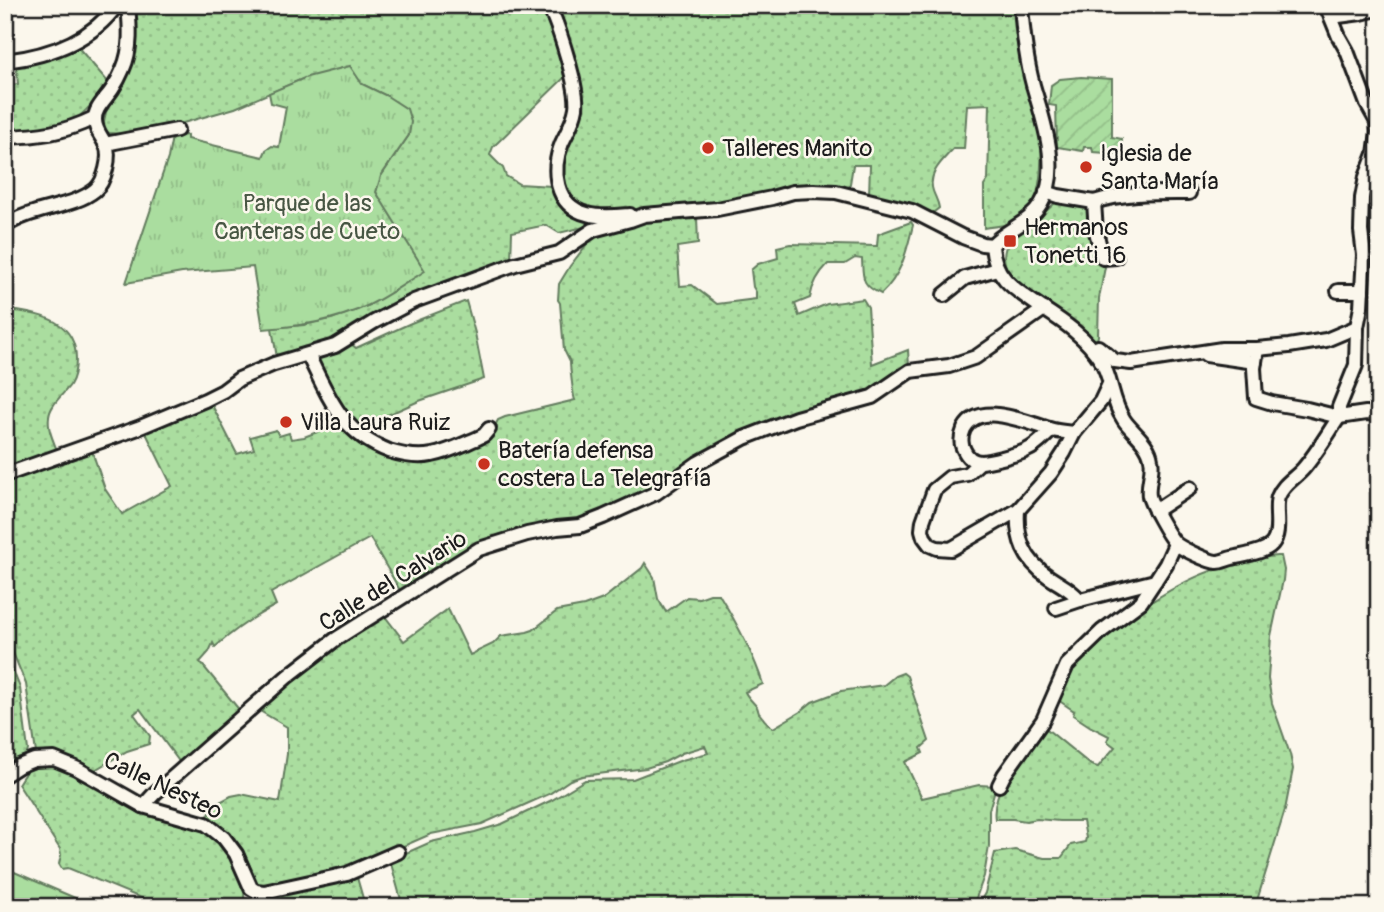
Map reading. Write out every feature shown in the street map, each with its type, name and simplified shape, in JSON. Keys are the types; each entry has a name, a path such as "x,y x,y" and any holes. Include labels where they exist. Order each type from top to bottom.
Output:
{"street":[{"path":"5,61 52,51 75,42 95,29 117,5"},
{"path":"5,226 27,214 75,200 94,191 99,185 105,174 107,152 94,118 100,105 115,86 128,56 128,5"},
{"path":"548,5 577,96 573,120 562,144 556,168 560,192 571,207 589,215 645,215 717,209 793,192 836,192 912,211 963,237 992,245"},
{"path":"1021,5 1028,63 1048,135 1050,177 1042,203 1027,220 1001,235 992,245 997,269 1007,282 1115,361 1131,363 1222,349 1256,356 1289,346 1326,340 1357,327"},
{"path":"1088,343 1105,368 1115,403 1152,460 1148,492 1155,511 1175,544 1215,562 1271,545 1278,519 1276,504 1281,491 1307,464 1339,417 1339,407 1356,365 1364,255 1361,232 1362,198 1377,144 1377,122 1329,11 1361,13 1373,10"},
{"path":"5,137 58,132 94,118"},
{"path":"106,144 177,130"},
{"path":"1046,192 1094,202 1111,196 1136,193 1189,193"},
{"path":"1094,202 1096,232 1103,258 1116,257"},
{"path":"5,475 138,428 223,391 239,379 274,364 335,346 414,301 515,264 559,253 593,230 645,215"},
{"path":"944,295 965,278 997,269"},
{"path":"1338,291 1362,291"},
{"name":"Calle del Calvario","path":"143,806 288,676 336,639 479,549 527,534 580,526 603,517 656,493 698,463 744,438 796,418 872,397 910,371 949,366 976,357 1044,309"},
{"path":"307,355 334,406 351,428 359,436 380,447 403,455 431,455 478,438 489,429"},
{"path":"1256,356 1256,398 1339,417 1379,414"},
{"path":"1052,430 1026,451 980,462 967,474 950,477 934,489 922,530 930,545 951,550 1018,510 1051,473 1074,433 1101,401 1109,384"},
{"path":"980,462 969,458 961,444 962,435 972,418 1005,416 1052,430 1074,433"},
{"path":"1155,511 1190,488"},
{"path":"1018,510 1018,537 1031,562 1048,577 1070,589 1080,600"},
{"path":"1054,671 1067,665 1102,631 1140,602 1166,564 1175,544"},
{"path":"1056,608 1155,581"},
{"path":"999,785 1032,738 1067,665"},
{"name":"Calle Nesteo","path":"5,775 34,760 54,759 76,768 143,806 206,824 224,838 236,854 251,888 256,891 264,892 347,874 398,852"}],"green space":[{"path":"132,5 541,5 547,13 566,76 493,147 490,155 503,168 506,176 519,184 552,186 561,202 618,219 559,233 546,225 512,232 511,261 347,337 277,358 272,328 331,319 370,305 381,201 376,192 381,176 409,135 387,96 362,84 307,77 235,108 183,123 123,134 109,133 105,130 104,121 116,94"},
{"path":"612,5 1015,5 1018,48 1038,116 1041,139 1041,168 1032,208 1016,221 984,228 990,104 967,105 964,149 953,149 937,168 932,179 939,208 934,212 869,195 870,165 853,165 849,190 793,187 774,189 760,197 725,205 638,211 588,211 566,193 560,177 560,159 583,109 582,93 555,13 610,13"},
{"path":"76,45 109,83 87,109 61,128 5,134 5,86 18,84 16,65 55,56"},
{"name":"Parque de las Canteras de Cueto","path":"350,66 362,84 407,109 411,122 409,135 381,176 376,192 425,271 356,311 317,322 263,329 253,267 182,273 126,283 168,158 172,137 187,135 187,139 263,157 266,150 272,146 279,147 286,107 271,103 269,93 307,77"},
{"path":"1060,79 1112,79 1112,137 1122,139 1121,154 1093,152 1092,147 1084,147 1083,151 1057,147 1056,106 1049,105 1051,85"},
{"path":"1056,202 1091,205 1100,262 1105,267 1099,298 1096,342 1061,312 1023,287 1006,266 1004,257 1006,246 1012,241 1010,238"},
{"path":"675,216 697,217 698,244 677,247 680,286 692,285 717,304 756,299 751,270 758,264 778,258 777,247 790,244 877,246 878,234 911,222 913,225 902,262 894,279 881,294 866,284 862,259 855,258 845,264 828,264 816,280 810,298 795,304 799,316 827,304 863,299 868,307 872,364 908,350 909,366 877,390 763,426 653,488 582,522 511,536 402,594 370,538 271,593 276,605 244,624 215,647 213,643 200,662 241,712 181,764 140,709 134,714 150,736 149,744 127,751 93,771 36,753 26,684 5,634 5,482 92,451 105,489 122,514 172,486 145,431 211,403 237,454 254,449 250,437 276,430 279,436 289,433 291,439 304,437 317,432 316,427 337,419 410,458 490,435 498,420 505,417 575,400 570,362 564,350 558,300 559,284 587,244 600,231"},
{"path":"466,301 484,379 419,401 356,429 347,420 314,357 350,343 356,348"},
{"path":"5,311 45,317 64,328 74,346 76,363 72,382 54,404 49,417 50,431 58,453 5,471"},
{"path":"1281,556 1283,580 1271,636 1268,679 1272,703 1293,769 1285,810 1255,907 977,907 985,893 995,853 1015,850 1044,858 1061,858 1071,845 1085,842 1083,821 995,819 995,807 1004,782 1043,726 1091,765 1098,767 1115,747 1107,741 1109,736 1073,715 1074,711 1058,700 1081,655 1139,610 1194,578 1233,564"},
{"path":"645,563 654,577 658,599 666,612 687,597 699,598 719,594 744,638 763,684 745,692 773,728 812,702 841,691 884,685 903,673 907,676 929,741 921,748 923,753 905,762 922,798 979,785 996,786 989,810 989,846 984,876 970,907 403,907 390,860 431,842 502,824 552,800 585,780 633,779 708,753 705,746 646,768 582,776 482,824 431,834 351,869 266,888 258,886 237,842 205,818 211,813 207,809 231,796 241,794 280,802 287,754 287,727 260,711 345,639 384,615 404,641 448,609 470,655 493,644 501,636 533,630 557,611 603,599"},
{"path":"5,650 20,688 28,750 25,760 5,768"},
{"path":"53,764 204,829 221,844 235,863 243,885 242,907 152,907 146,900 68,868 62,869 59,864 60,849 18,784 31,767"},
{"path":"5,868 96,907 5,907"},
{"path":"356,874 364,902 353,907 248,907 252,898"}],"place":[{"name":"Talleres Manito","path":"708,148"},
{"name":"Iglesia de Santa María","path":"1086,167"},
{"name":"Hermanos Tonetti 16","path":"1010,241"},
{"name":"Villa Laura Ruiz","path":"286,422"},
{"name":"Batería defensa costera La Telegrafía","path":"484,464"}]}
